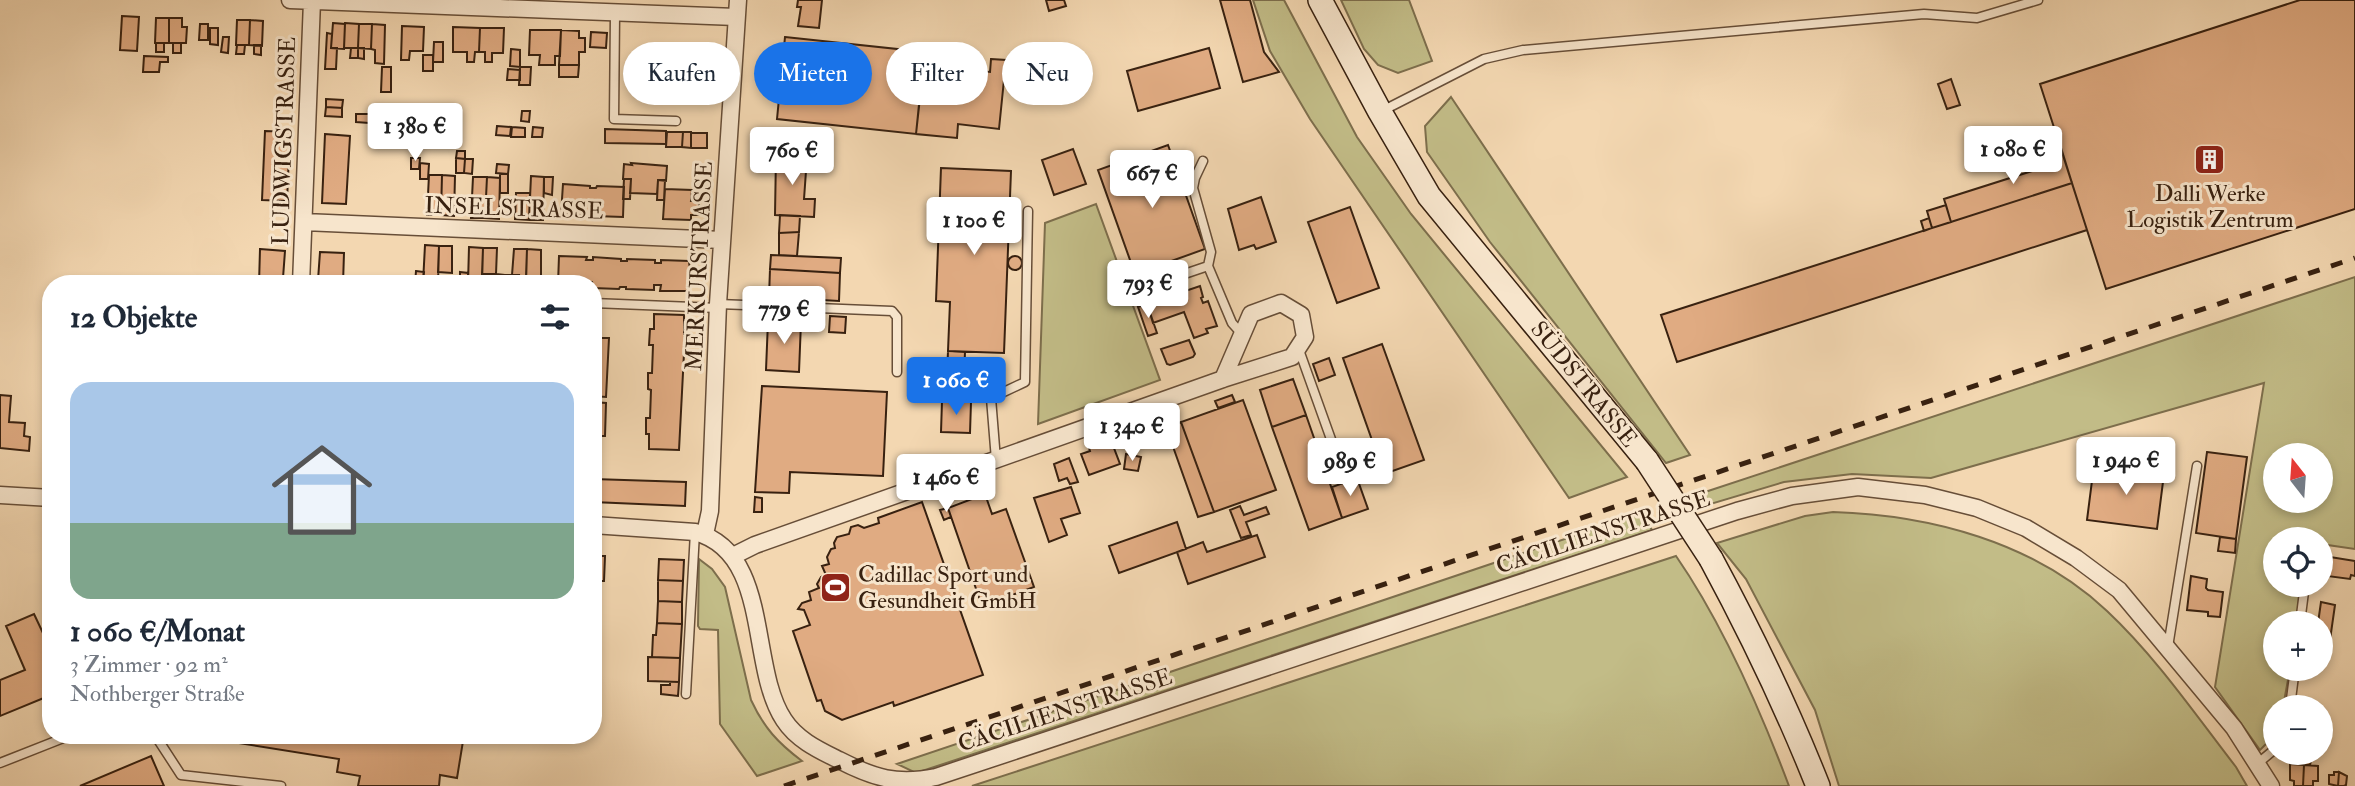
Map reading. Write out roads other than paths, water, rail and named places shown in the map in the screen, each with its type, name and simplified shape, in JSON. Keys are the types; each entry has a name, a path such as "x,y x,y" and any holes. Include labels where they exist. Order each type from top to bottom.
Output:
{"main road":[{"name":"SÜDSTRASSE","path":"1320,0 1429,196 1647,461 1711,559 1792,721 1818,786"}],"street":[{"path":"290,0 736,17"},
{"name":"MERKURSTRASSE","path":"700,533 710,511 718,306 738,0"},
{"name":"LUDWIGSTRASSE","path":"302,275 319,1"},
{"name":"INSELSTRASSE","path":"304,222 722,240"},
{"path":"602,526 700,533 733,556 755,545 1292,357 1305,337 1301,315 1281,303 1251,314 1223,379"},
{"name":"CÄCILIENSTRASSE","path":"733,556 746,584 773,695 784,720 804,742 858,769 888,780 914,781 936,777 1737,511 1792,496 1858,487 1926,495 1978,508 2026,528 2076,558 2119,590 2234,728 2271,786"},
{"path":"0,495 42,497"}],"lane":[{"path":"1380,112 1484,59 1523,50 1924,14 1977,18 2038,0"},
{"path":"615,14 614,119 676,121"},
{"path":"1203,161 1193,188 1211,252 1209,266 1232,323 1242,334"},
{"path":"996,460 990,398 1025,382 1028,211"},
{"path":"1152,285 1209,266"},
{"path":"602,303 892,312 897,317 897,372"},
{"path":"1298,347 1342,470"},
{"path":"2168,647 2197,466"},
{"path":"687,694 700,533"},
{"path":"0,763 48,744"},
{"path":"161,744 181,775 281,786"},
{"path":"2257,764 2263,759"},
{"path":"189,786 190,776"}],"railway":[{"path":"784,786 2355,258"}],"place":[{"name":"Dalli Werke Logistik Zentrum","path":"2210,159"},
{"name":"Cadillac Sport und Gesundheit GmbH","path":"835,587"}]}
